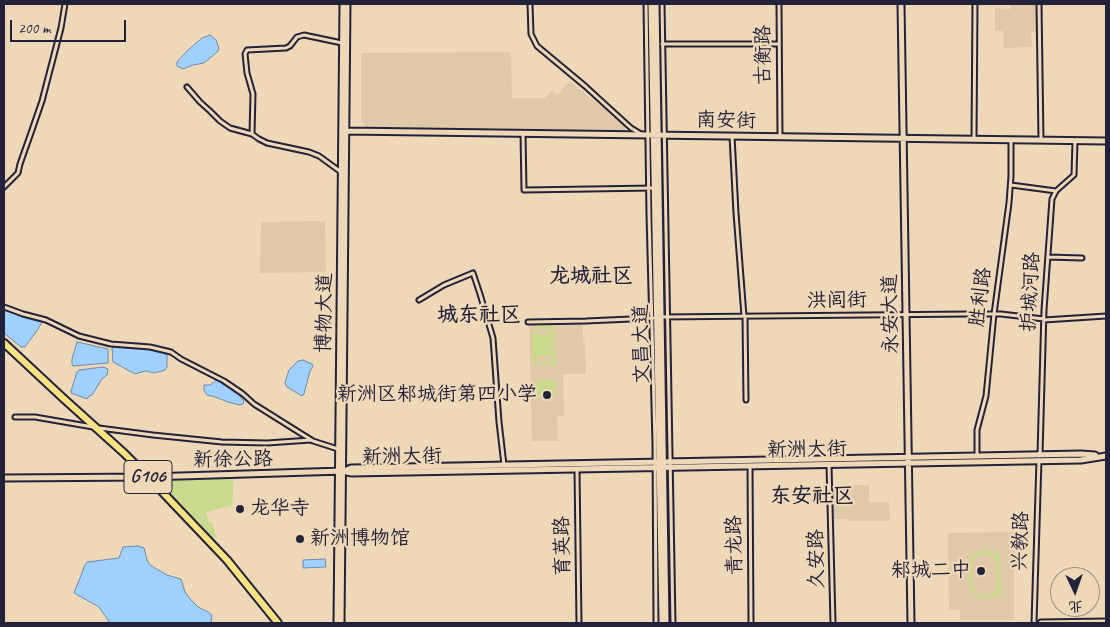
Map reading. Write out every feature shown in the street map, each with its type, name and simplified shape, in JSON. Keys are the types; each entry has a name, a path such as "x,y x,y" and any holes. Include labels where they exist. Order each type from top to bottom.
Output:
{"highway":[{"name":"G106","path":"4,344 148,477 227,560 278,623"}],"main road":[{"name":"博物大道","path":"341,623 341,472 338,449 343,4"},
{"name":"博物大道","path":"337,623 348,4"},
{"name":"文昌大道","path":"651,4 650,135 657,318"},
{"name":"文昌大道","path":"656,4 660,44 650,135 666,623"},
{"name":"永安大道","path":"901,4 911,623"},
{"name":"南安街","path":"346,131 1106,141"},
{"name":"新洲大街","path":"341,472 577,469 662,465 1040,458 1081,454 1106,456"},
{"name":"新洲大街","path":"341,472 351,468 504,465 750,466 977,456 1040,458"},
{"name":"文昌大道","path":"662,465 662,623"},
{"name":"新徐公路","path":"4,478 148,477 341,472"},
{"path":"1041,623 1106,622"}],"street":[{"path":"4,186 18,172 42,101 61,28 65,4"},
{"path":"530,4 531,34 537,46 631,128 650,135 646,4"},
{"path":"656,623 668,317 665,135 660,44 662,4"},
{"name":"古衡路","path":"779,4 780,137"},
{"path":"974,140 975,4"},
{"path":"1039,4 1041,140"},
{"path":"252,134 253,94 247,73 245,54 247,50 286,48 297,37 304,35 342,43"},
{"path":"660,44 779,44"},
{"path":"187,87 223,124 234,130 252,134 267,143 319,156 341,172"},
{"path":"523,133 524,190 652,188"},
{"path":"732,136 744,316 746,400"},
{"name":"胜利路","path":"977,456 977,430 986,396 994,314 1011,185 1011,140"},
{"path":"1011,185 1056,191 1074,174 1075,141"},
{"name":"护城河路","path":"1040,458 1044,320 1052,199 1056,191"},
{"path":"1048,257 1082,258"},
{"path":"419,300 444,285 472,273 493,338 504,465"},
{"path":"4,307 46,320 79,336 111,344 150,347 171,352 224,381 254,404 311,440 338,449"},
{"name":"洪闾街","path":"528,322 744,316 994,314 1044,320 1106,316"},
{"path":"657,318 662,465 673,623"},
{"path":"14,417 35,417 153,435 222,442 267,443 311,440"},
{"name":"兴教路","path":"1034,623 1040,458"},
{"name":"久安路","path":"829,464 833,623"},
{"name":"青龙路","path":"750,466 751,623"},
{"name":"育英路","path":"577,469 579,623"}],"shaded area":[{"path":"1011,4 1037,4 1037,32 1031,32 1032,47 1004,48 1003,31 995,31 995,8 1011,9"},
{"path":"511,52 512,98 545,98 552,90 558,95 569,81 625,125 625,130 366,127 361,120 361,53"},
{"path":"325,221 326,272 260,273 261,222"},
{"name":"新洲区邾城街第四小学","path":"583,322 586,374 563,374 564,416 557,416 558,441 532,441 529,324"},
{"path":"832,485 869,485 869,502 889,502 890,521 833,519"},
{"name":"邾城二中","path":"1014,532 1014,620 960,620 960,610 949,610 948,533"}],"green space":[{"path":"551,324 554,324 555,367 552,367 552,362 546,366 539,366 532,360 532,332 538,326 544,325 551,328","holes":["542,328 547,329 551,334 552,358 544,364 534,359 535,357 551,357 550,334 534,334"]},
{"path":"537,380 555,380 555,397 537,397"},
{"path":"234,478 232,506 206,512 209,523 212,522 216,538 213,540 162,485 165,479"},
{"path":"838,492 847,492 847,507 839,508"},
{"path":"986,550 997,556 998,550 1000,550 1001,599 998,599 998,593 989,598 980,598 969,588 969,561 977,552","holes":["984,553 989,554 997,565 998,584 991,594 979,595 975,592 972,584 972,562 977,556"]}],"water":[{"path":"210,35 216,40 219,49 217,52 204,63 183,69 177,66 177,62 187,51 202,38"},
{"path":"4,310 42,322 25,347 21,347 4,333"},
{"path":"77,342 108,349 108,363 73,366 72,359"},
{"path":"112,348 163,352 167,355 167,367 165,370 154,373 146,371 135,374 113,362"},
{"path":"303,360 313,366 302,396 287,387 285,383 289,370 298,361"},
{"path":"103,367 108,369 107,375 102,379 92,395 87,399 71,393 79,370"},
{"path":"217,380 236,392 244,401 243,404 239,405 207,395 204,391 204,385 210,385"},
{"path":"138,546 144,548 150,565 167,575 181,579 185,592 191,600 198,607 212,615 211,623 110,623 99,607 74,593 87,562 119,558 123,547"},
{"path":"325,559 326,567 303,568 303,560"}],"place":[{"name":"新洲区邾城街第四小学","path":"547,395"},
{"name":"龙华寺","path":"240,509"},
{"name":"新洲博物馆","path":"300,539"},
{"name":"邾城二中","path":"981,571"}],"district":[{"name":"龙城社区","path":"591,276"},
{"name":"城东社区","path":"479,315"},
{"name":"东安社区","path":"812,496"}]}
